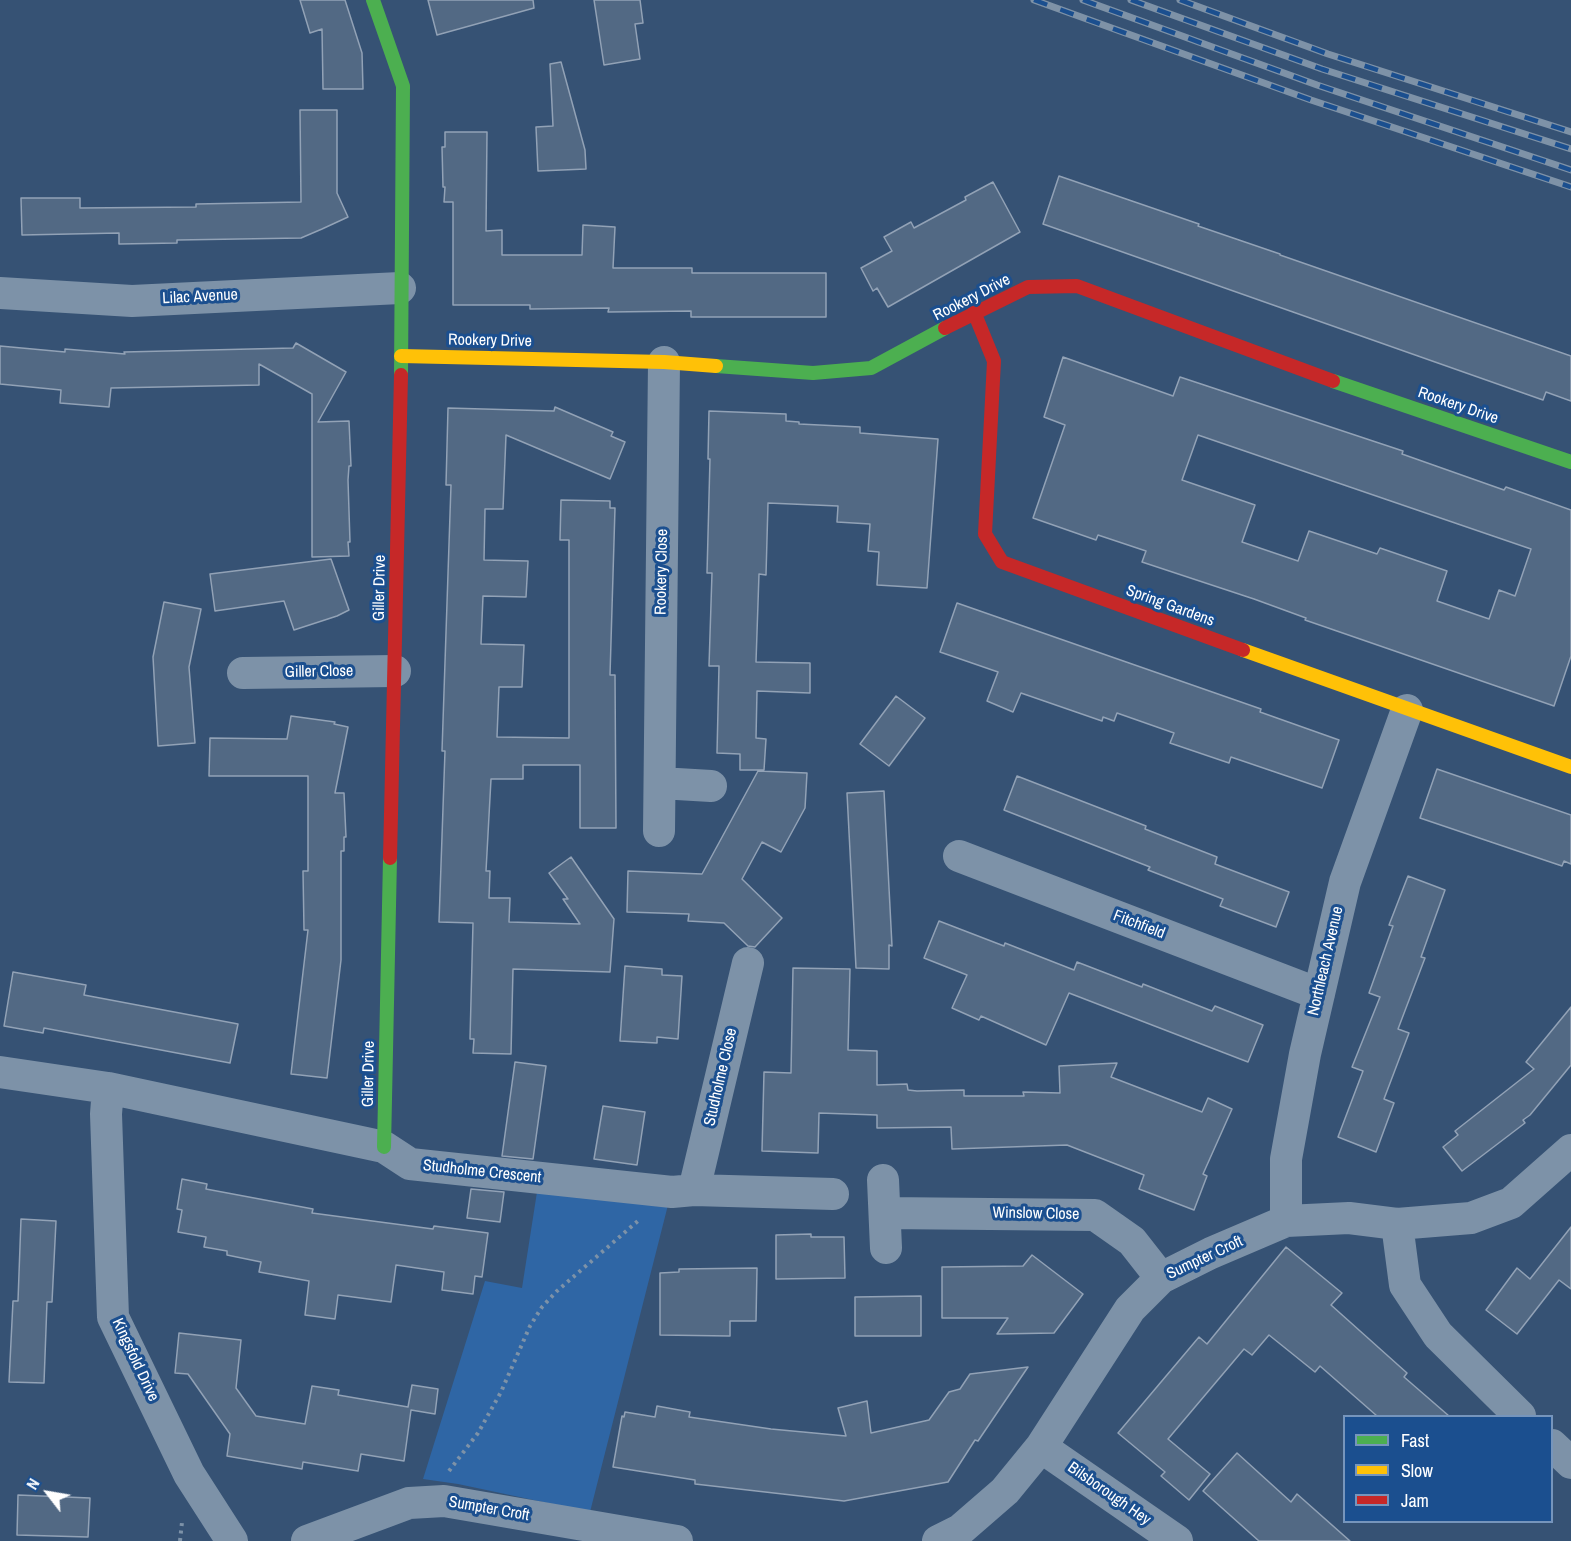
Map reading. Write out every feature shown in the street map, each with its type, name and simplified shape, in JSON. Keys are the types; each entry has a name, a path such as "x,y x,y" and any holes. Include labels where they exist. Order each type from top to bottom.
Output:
{"street":[{"name":"Giller Drive","path":"373,0 402,86 401,356 384,1147"},
{"name":"Rookery Drive","path":"401,356 664,362 813,373 872,368 974,312 1028,287 1077,286 1332,381 1571,462"},
{"name":"Lilac Avenue","path":"0,293 132,301 400,288"},
{"name":"Spring Gardens","path":"974,312 994,361 985,534 1002,562 1407,710 1571,767"},
{"name":"Rookery Close","path":"659,831 664,362"},
{"name":"Giller Close","path":"243,673 394,671"},
{"name":"Northleach Avenue","path":"1286,1221 1286,1159 1305,1054 1345,882 1407,710"},
{"path":"660,783 711,786"},
{"name":"Fitchfield","path":"959,856 1319,994"},
{"name":"Studholme Close","path":"694,1191 748,963"},
{"name":"Studholme Crescent","path":"0,1072 108,1088 384,1147 410,1164 672,1192 832,1194"},
{"name":"Kingsfold Drive","path":"108,1088 106,1114 113,1317 189,1474 232,1541"},
{"name":"Sumpter Croft","path":"938,1541 960,1530 1005,1491 1041,1447 1130,1309 1161,1278 1211,1253 1286,1221 1349,1218 1397,1224 1471,1218 1511,1203 1571,1150"},
{"path":"884,1180 886,1248"},
{"name":"Winslow Close","path":"885,1213 1095,1215 1132,1241 1161,1278"},
{"path":"1397,1224 1405,1285 1438,1335 1519,1415"},
{"name":"Bilsborough Hey","path":"1041,1447 1177,1541"},
{"path":"1553,1447 1571,1463"},
{"name":"Sumpter Croft","path":"308,1541 409,1503 444,1501 566,1532 677,1541"}],"path":[{"path":"444,1501 449,1471 466,1451 483,1424 501,1392 530,1326 542,1307 628,1228 647,1214 651,1189"}],"shaded area":[{"path":"537,1192 668,1205 590,1512 458,1484 423,1479 485,1281 522,1288"}],"building":[{"path":"300,0 345,0 362,53 363,89 323,89 322,29 310,33"},
{"path":"428,0 533,0 534,8 437,35"},
{"path":"594,0 640,0 643,23 635,24 640,59 604,65"},
{"path":"561,62 585,150 586,169 538,171 536,127 553,126 550,64"},
{"path":"300,110 337,110 337,193 348,217 322,229 301,238 177,240 177,243 119,244 119,233 22,235 21,198 80,198 80,208 196,207 196,204 301,202"},
{"path":"445,132 487,132 486,231 502,230 502,255 582,255 583,225 615,227 613,268 692,268 692,273 826,273 826,317 691,317 691,311 608,312 609,308 530,309 530,305 453,305 453,202 444,202 442,147 445,147"},
{"path":"1059,176 1571,356 1571,401 1546,392 1543,400 1043,224"},
{"path":"993,182 1020,232 888,307 877,288 873,291 861,268 892,251 884,237 911,222 914,228 966,200 965,197"},
{"path":"296,343 346,372 318,422 349,421 351,466 349,466 348,480 349,556 312,557 312,394 259,364 259,385 111,388 109,407 60,403 61,390 0,384 0,346 65,352 65,349 125,354 124,352 293,348"},
{"path":"1063,357 1173,396 1180,377 1403,451 1402,454 1504,490 1506,487 1571,510 1571,656 1554,706 1305,620 1306,618 1254,599 1142,562 1146,551 1098,535 1096,540 1033,518 1065,425 1044,417","holes":["1198,435 1531,549 1515,596 1499,590 1489,619 1437,601 1447,571 1380,548 1377,554 1309,531 1298,561 1242,542 1255,505 1182,480"]},
{"path":"555,407 613,432 611,436 625,442 610,479 506,435 503,509 485,509 484,560 528,561 526,597 483,596 481,644 524,645 522,687 499,687 497,737 569,738 569,540 560,540 561,500 610,501 610,508 615,508 610,675 615,675 616,828 580,828 580,765 523,765 523,779 491,779 486,871 490,871 489,898 510,898 509,922 580,924 563,899 568,899 549,873 571,857 614,919 610,972 513,969 511,1054 473,1053 474,1039 470,1039 473,923 439,922 451,485 446,485 448,408 554,411"},
{"path":"709,411 786,414 786,421 799,422 799,424 860,427 860,433 938,439 927,588 877,585 879,552 868,551 870,524 837,522 838,506 768,503 766,575 759,574 756,662 810,663 810,693 757,691 756,738 766,739 764,770 740,770 740,754 717,753 719,666 709,666 712,573 707,573"},
{"path":"331,559 349,610 337,616 294,630 284,601 215,611 210,574"},
{"path":"164,602 201,609 189,667 195,743 158,746 153,657"},
{"path":"957,603 1261,709 1260,712 1339,740 1322,788 1231,757 1229,763 1170,743 1174,733 1117,713 1114,721 1103,717 1102,721 1021,693 1013,712 987,701 998,672 940,652"},
{"path":"896,696 925,718 889,766 860,744"},
{"path":"291,716 335,722 334,724 348,727 335,793 344,793 346,837 344,837 344,851 341,851 341,960 327,1078 291,1074 308,930 304,930 303,871 308,871 308,776 209,776 210,738 287,739"},
{"path":"1437,769 1571,815 1571,864 1564,861 1562,866 1420,818"},
{"path":"758,771 807,773 805,808 781,852 762,842 742,879 782,918 755,947 748,946 724,923 688,921 689,914 627,912 628,871 702,874"},
{"path":"1017,776 1146,826 1145,829 1217,857 1215,864 1289,892 1276,927 1220,906 1223,899 1148,870 1150,867 1004,810"},
{"path":"884,791 892,946 889,945 889,969 856,968 847,793"},
{"path":"1408,876 1445,890 1421,957 1425,958 1398,1029 1409,1033 1384,1099 1394,1103 1376,1152 1338,1137 1363,1071 1352,1067 1380,997 1369,993 1393,926 1389,925"},
{"path":"939,921 1004,946 1005,943 1074,970 1077,962 1142,987 1143,984 1212,1011 1215,1006 1263,1025 1248,1062 1069,993 1046,1045 981,1016 979,1020 952,1008 967,975 924,958"},
{"path":"625,966 662,969 662,975 682,976 678,1039 657,1037 657,1043 620,1041"},
{"path":"793,968 850,969 848,1050 877,1051 877,1085 907,1084 908,1090 917,1091 964,1090 964,1096 1024,1096 1023,1092 1060,1093 1059,1066 1117,1063 1111,1077 1202,1112 1208,1098 1232,1109 1203,1174 1207,1176 1194,1210 1139,1189 1144,1175 1067,1145 952,1149 951,1127 877,1128 877,1115 819,1113 818,1153 762,1151 764,1072 791,1073"},
{"path":"13,972 86,985 84,995 238,1024 230,1063 44,1028 43,1033 4,1026"},
{"path":"1571,1007 1571,1065 1530,1115 1523,1120 1525,1123 1462,1171 1443,1147 1458,1135 1455,1131 1534,1069 1526,1062"},
{"path":"515,1062 546,1066 533,1159 502,1156"},
{"path":"603,1106 645,1112 637,1165 594,1159"},
{"path":"182,1179 207,1184 206,1189 313,1209 312,1213 433,1229 434,1226 488,1233 482,1277 475,1276 473,1294 442,1290 444,1272 396,1265 391,1302 338,1295 335,1319 305,1315 309,1281 259,1272 261,1262 227,1255 227,1251 204,1247 206,1237 178,1232 182,1210 177,1209"},
{"path":"471,1189 504,1192 500,1222 467,1218"},
{"path":"21,1219 56,1221 52,1302 47,1302 44,1383 9,1382 13,1301 18,1301"},
{"path":"1571,1227 1571,1289 1559,1280 1517,1334 1486,1310 1517,1268 1530,1279"},
{"path":"811,1234 811,1237 844,1237 845,1278 776,1279 776,1235"},
{"path":"1286,1247 1342,1293 1331,1305 1407,1373 1404,1377 1448,1415 1376,1415 1320,1366 1315,1372 1269,1335 1252,1355 1244,1349 1168,1439 1210,1474 1189,1500 1161,1476 1165,1472 1118,1433 1199,1337 1207,1344"},
{"path":"1032,1255 1083,1294 1054,1333 997,1334 1008,1318 942,1318 942,1267 1023,1266"},
{"path":"757,1268 756,1321 730,1321 730,1336 660,1335 660,1273 679,1272 679,1269"},
{"path":"921,1296 921,1336 855,1336 855,1297"},
{"path":"179,1333 241,1340 236,1388 256,1416 305,1424 312,1386 339,1390 338,1395 408,1407 412,1385 438,1389 435,1414 411,1410 404,1461 361,1454 358,1471 303,1462 302,1469 227,1456 230,1434 188,1374 175,1373"},
{"path":"1028,1367 978,1441 975,1440 948,1482 844,1501 695,1484 695,1480 613,1467 622,1416 624,1417 625,1412 655,1417 657,1406 690,1412 689,1417 771,1429 846,1436 838,1408 867,1401 871,1433 929,1420 949,1392 960,1389 970,1374"},
{"path":"1237,1453 1291,1502 1297,1494 1350,1541 1259,1541 1203,1491"},
{"path":"18,1495 90,1498 88,1537 17,1535"}],"railway":[{"path":"1034,0 1311,100 1571,187"},
{"path":"1083,0 1317,85 1571,170"},
{"path":"1131,0 1322,69 1571,149"},
{"path":"1180,0 1328,54 1571,132"}],"traffic: fast":[{"path":"373,0 403,86 401,375"},
{"path":"716,366 813,373 871,368 945,328"},
{"path":"1333,381 1571,462"},
{"path":"384,1147 390,858"}],"traffic: slow":[{"path":"401,356 664,362 716,366"},
{"path":"1243,650 1571,767"}],"traffic: jam":[{"path":"945,328 1028,287 1077,286 1333,381"},
{"path":"974,312 994,361 985,534 1002,562 1243,650"},
{"path":"390,858 401,375"}]}
